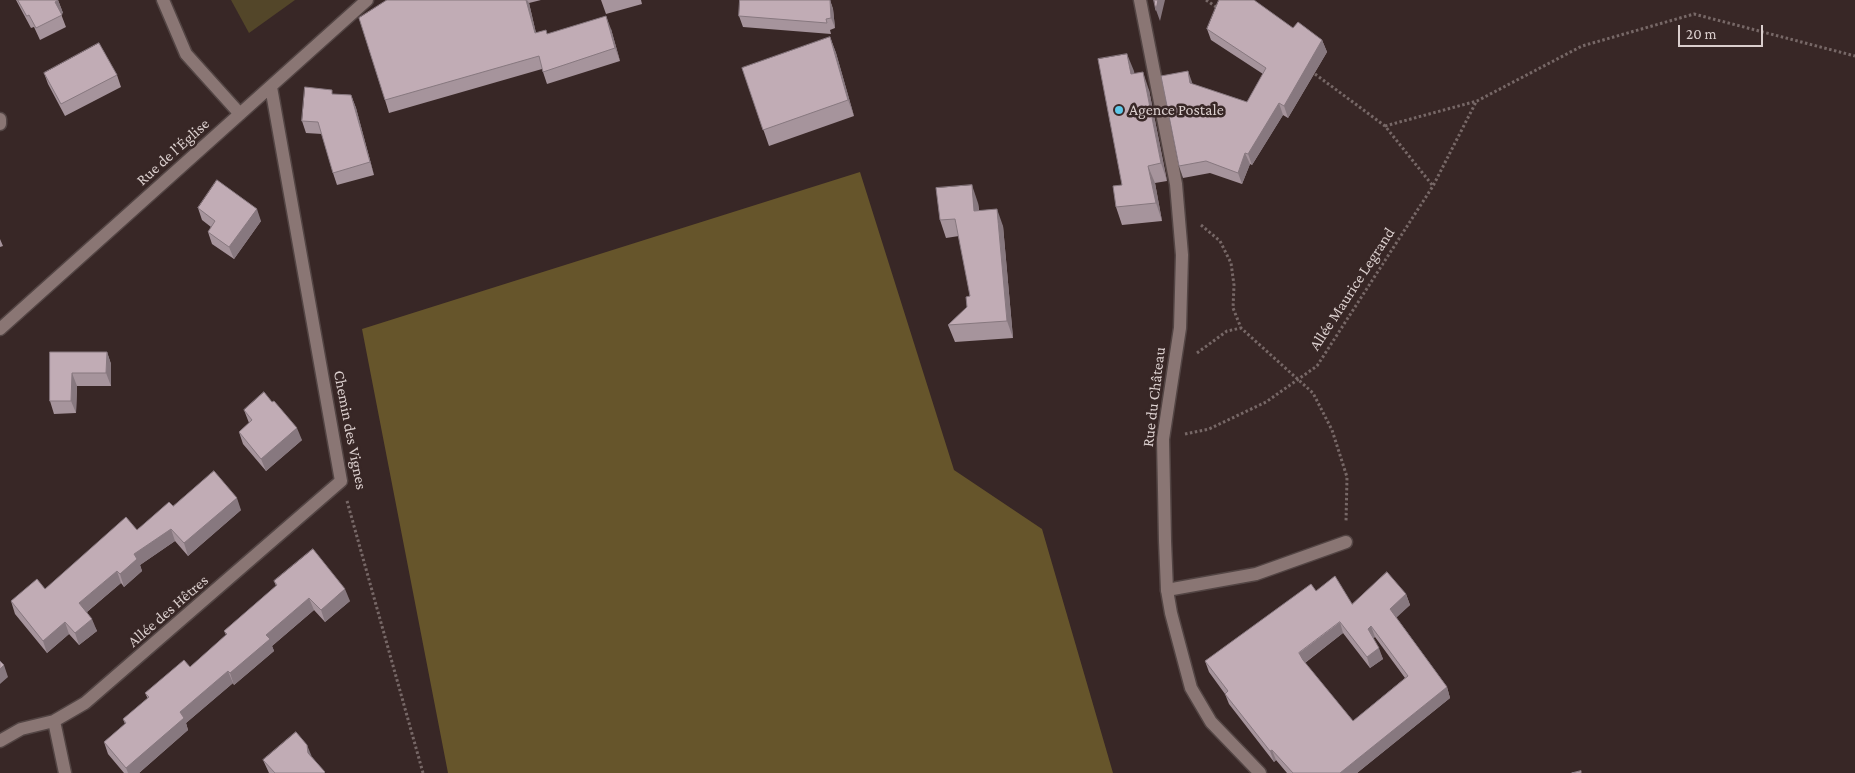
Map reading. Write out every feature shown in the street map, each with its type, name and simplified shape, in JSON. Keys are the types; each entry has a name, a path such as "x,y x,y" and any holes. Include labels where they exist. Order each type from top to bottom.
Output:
{"street":[{"path":"163,0 186,54 240,114"},
{"name":"Rue de l'Église","path":"0,329 367,0"},
{"name":"Rue du Château","path":"1140,0 1176,184 1182,255 1180,328 1163,439 1167,590 1171,613 1192,688 1211,722 1260,773"},
{"name":"Chemin des Vignes","path":"271,87 342,481"},
{"path":"0,119 0,124"},
{"name":"Allée des Hêtres","path":"0,741 21,729 54,721 85,703 110,684 342,481"},
{"path":"1167,590 1256,574 1346,542"},
{"path":"54,721 65,773"}],"path":[{"path":"1206,0 1221,10"},
{"path":"1384,126 1477,101 1582,46 1694,14 1855,56"},
{"path":"1308,68 1384,126 1433,186"},
{"name":"Allée Maurice Legrand","path":"1163,439 1208,429 1266,402 1317,366 1433,186 1477,101"},
{"path":"1178,206 1220,241 1231,263 1234,285 1233,308 1241,328 1313,393 1332,430 1347,477 1346,542"},
{"path":"1174,365 1206,348 1227,331 1241,328"},
{"name":"Chemin des Vignes","path":"342,481 423,773"}],"shaded area":[{"path":"231,0 295,0 249,33"},
{"path":"860,172 954,470 1042,529 1113,773 448,773 362,329"}],"building":[{"path":"18,0 58,0 55,2 62,15 36,28"},
{"path":"387,0 526,0 535,33 546,30 547,34 606,16 615,48 543,72 539,56 385,100 359,18"},
{"path":"740,0 830,0 831,18 826,19 827,23 739,16"},
{"path":"1154,0 1158,0 1156,10"},
{"path":"1219,0 1254,0 1293,28 1298,22 1322,40 1284,106 1279,103 1248,154 1245,153 1238,173 1206,161 1179,166 1161,76 1188,71 1190,83 1247,102 1266,68 1207,29"},
{"path":"830,37 848,100 763,130 742,68"},
{"path":"99,43 117,75 61,104 44,73"},
{"path":"1127,54 1131,74 1143,72 1161,163 1148,166 1156,203 1116,207 1113,186 1122,185 1098,59"},
{"path":"305,87 332,90 332,94 351,95 370,162 333,173 318,122 302,121"},
{"path":"217,180 257,209 229,247 208,232 215,221 198,208"},
{"path":"972,185 974,211 997,209 1007,321 948,325 967,307 966,297 970,296 955,219 940,220 936,188"},
{"path":"50,352 107,352 106,373 72,373 71,401 50,401"},
{"path":"264,392 297,428 261,459 239,432 252,420 244,410"},
{"path":"214,471 237,498 184,543 171,529 134,554 137,559 120,574 117,571 79,603 92,619 75,633 65,622 43,641 11,601 37,579 45,589 126,517 137,530 169,502 173,506"},
{"path":"313,549 345,589 321,610 309,598 266,635 270,639 230,673 228,671 180,712 184,718 126,768 104,742 126,723 123,719 149,697 145,693 184,660 190,667 227,634 224,631 277,585 274,581"},
{"path":"1387,572 1406,594 1390,609 1447,687 1340,773 1293,773 1272,750 1270,751 1225,694 1228,691 1205,661 1311,584 1316,591 1335,576 1352,604","holes":["1340,622 1367,657 1379,648 1368,629 1371,626 1408,676 1353,721 1299,653"]},
{"path":"0,661 4,665 0,669"},
{"path":"296,732 307,745 308,753 324,773 275,773 263,760"}],"place":[{"name":"Agence Postale","path":"1119,110"}]}
